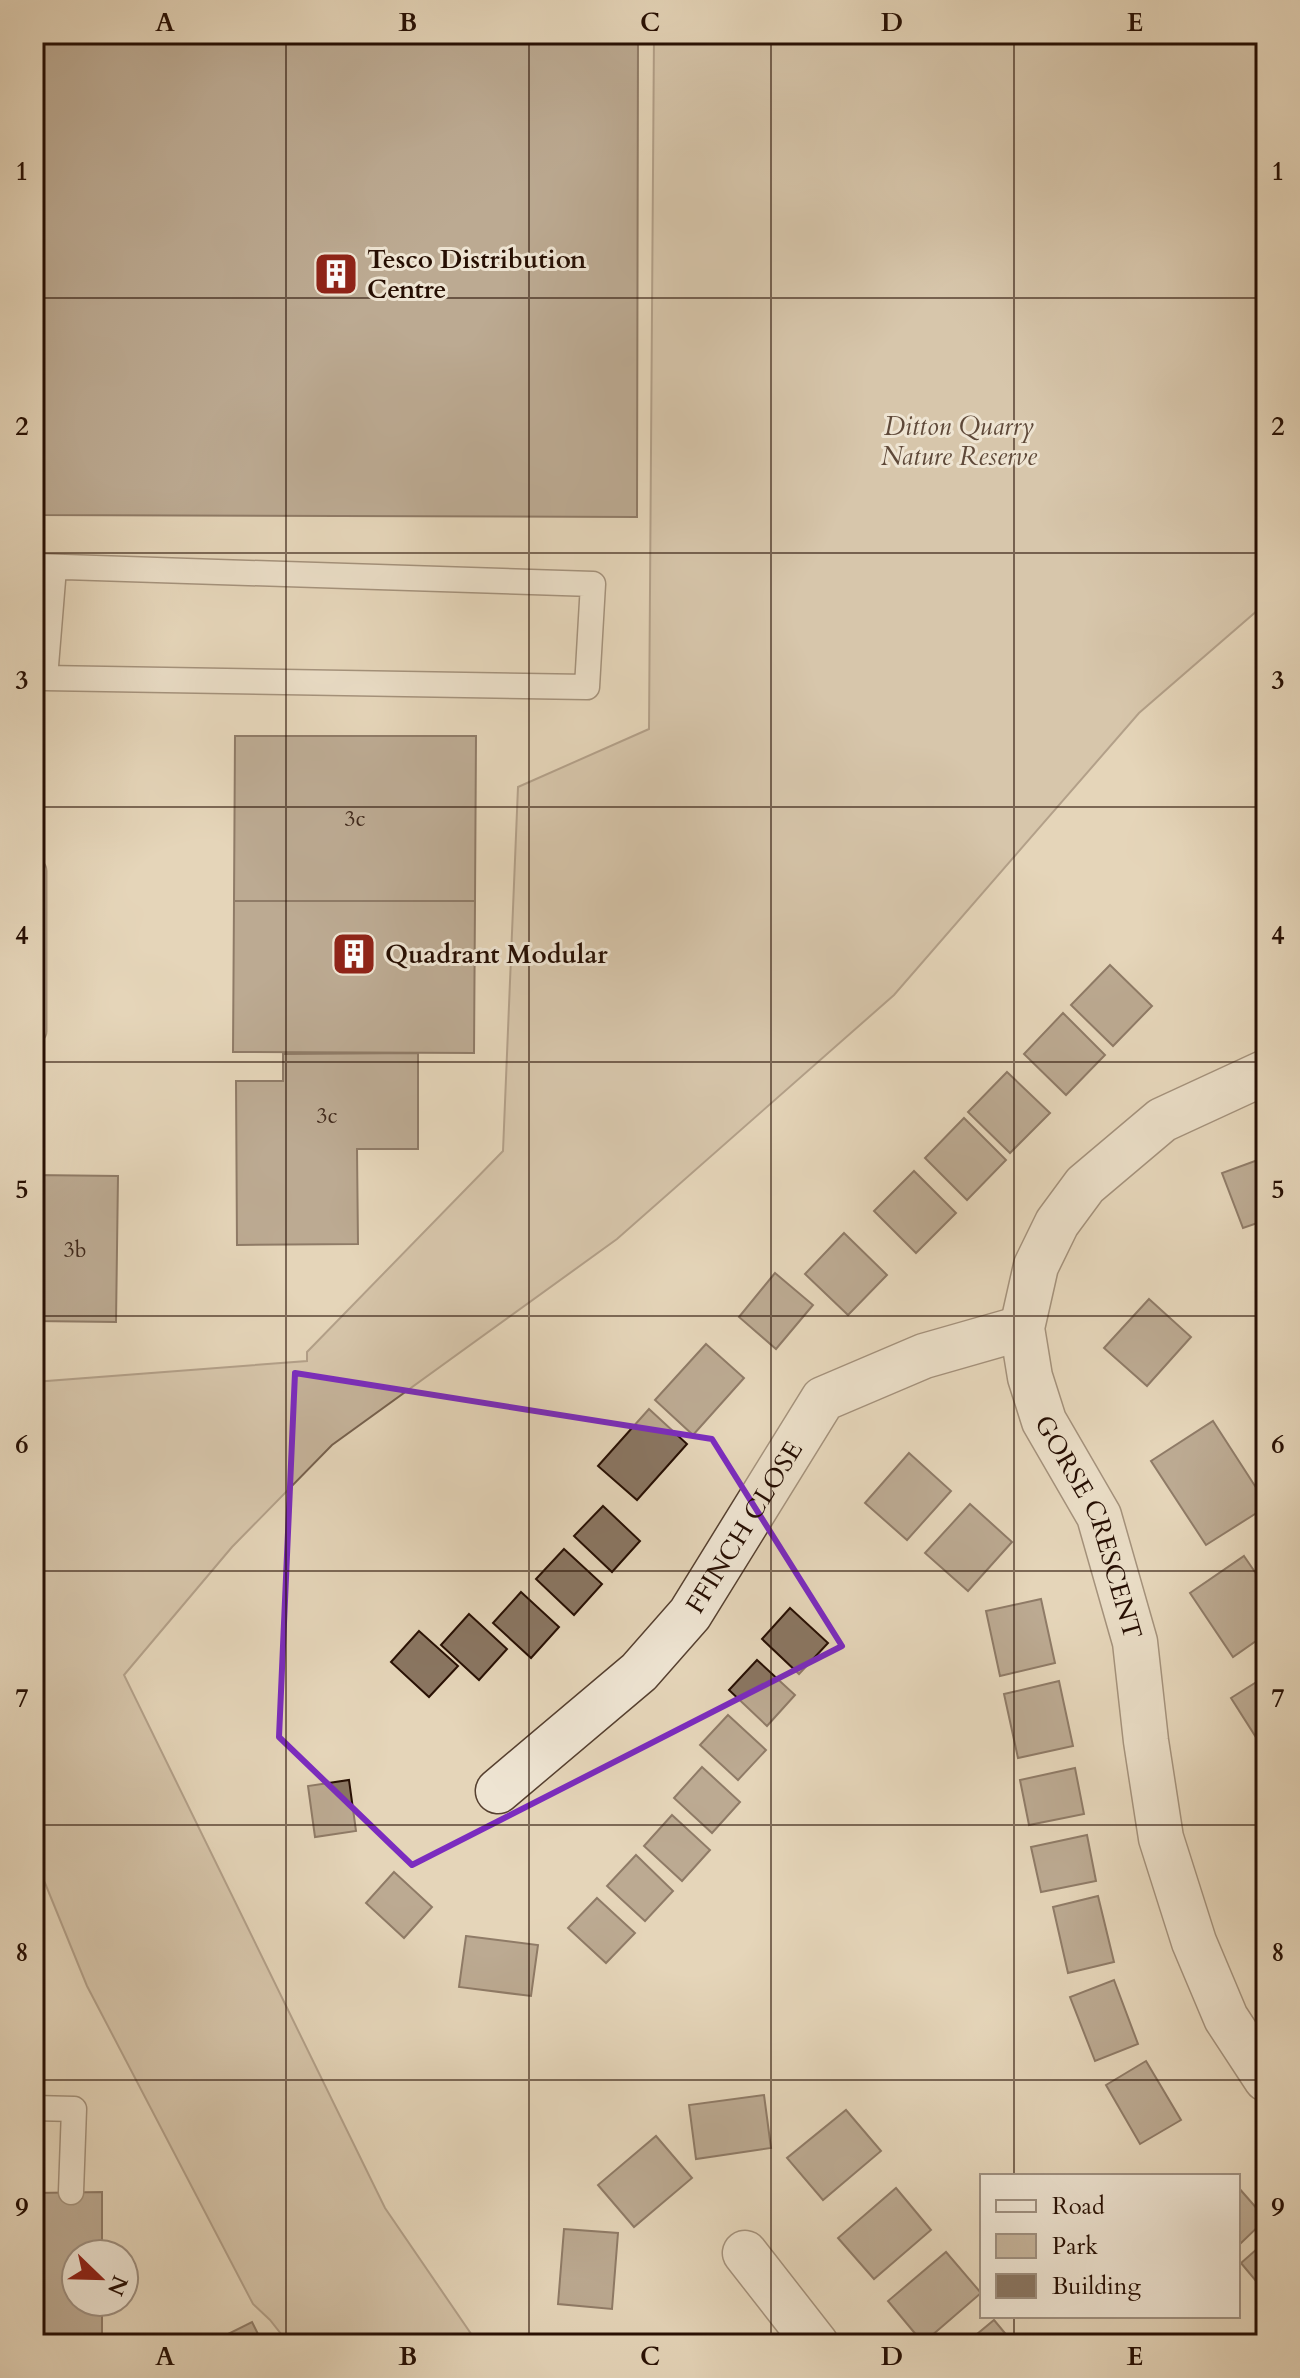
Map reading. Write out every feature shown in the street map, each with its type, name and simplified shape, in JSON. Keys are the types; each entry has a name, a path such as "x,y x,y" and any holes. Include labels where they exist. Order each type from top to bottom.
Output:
{"street":[{"name":"GORSE CRESCENT","path":"1266,1072 1162,1120 1085,1185 1057,1223 1036,1266 1022,1328 1030,1377 1044,1421 1099,1516 1135,1642 1161,1838 1194,1942 1226,2018 1266,2079"},
{"name":"FFINCH CLOSE","path":"498,1791 639,1672 690,1614 823,1399 924,1356 1022,1328"},
{"path":"745,2253 816,2344"}],"lane":[{"path":"44,567 593,584 587,687 45,678 44,567"},
{"path":"34,871 34,1031"},
{"path":"34,2108 74,2109 71,2192"}],"highlighted area":[{"path":"295,1373 712,1439 842,1646 412,1865 279,1737"}],"green space":[{"name":"Ditton Quarry Nature Reserve","path":"654,34 1266,34 1266,603 1139,713 894,995 617,1239 332,1445 232,1547 124,1675 385,2208 478,2344 289,2344 253,2304 87,1986 45,1883 34,1864 43,1659 34,1658 34,1382 307,1361 307,1352 503,1151 518,787 649,729"}],"building":[{"name":"Tesco Distribution Centre","path":"34,34 638,34 637,517 34,515"},
{"path":"235,736 476,736 475,901 234,901"},
{"name":"Quadrant Modular","path":"234,901 475,901 474,1053 233,1052"},
{"path":"1110,965 1152,1006 1113,1046 1071,1005"},
{"path":"1063,1013 1105,1055 1066,1095 1024,1054"},
{"path":"418,1053 418,1149 357,1149 358,1244 237,1245 236,1081 283,1081 283,1054"},
{"path":"1007,1072 1050,1113 1010,1153 968,1112"},
{"path":"964,1118 1006,1160 967,1200 925,1158"},
{"path":"1266,1157 1266,1220 1243,1228 1222,1173"},
{"path":"914,1171 956,1213 916,1253 874,1211"},
{"path":"34,1175 118,1176 116,1322 34,1321"},
{"path":"844,1233 887,1275 848,1315 805,1274"},
{"path":"775,1273 813,1305 776,1349 739,1317"},
{"path":"1149,1299 1191,1337 1147,1386 1104,1348"},
{"path":"706,1344 744,1378 693,1435 655,1400"},
{"path":"649,1409 687,1444 637,1500 598,1466"},
{"path":"1213,1421 1266,1507 1206,1545 1151,1461"},
{"path":"909,1453 951,1491 907,1540 865,1503"},
{"path":"970,1504 1012,1542 968,1591 925,1553"},
{"path":"603,1506 640,1541 612,1572 574,1536"},
{"path":"564,1549 602,1584 574,1615 536,1579"},
{"path":"1244,1556 1266,1588 1266,1634 1233,1657 1190,1593"},
{"path":"521,1592 559,1627 531,1658 493,1623"},
{"path":"1041,1599 1055,1663 1000,1676 986,1611"},
{"path":"790,1608 828,1643 799,1674 762,1639"},
{"path":"469,1614 507,1649 479,1680 441,1645"},
{"path":"419,1631 458,1666 429,1697 391,1662"},
{"path":"757,1660 795,1695 767,1726 729,1690"},
{"path":"1266,1676 1266,1753 1231,1698"},
{"path":"1059,1681 1073,1746 1018,1758 1004,1694"},
{"path":"728,1715 766,1750 738,1780 700,1745"},
{"path":"702,1767 740,1802 712,1833 674,1798"},
{"path":"1075,1768 1084,1814 1029,1825 1020,1780"},
{"path":"349,1780 356,1831 315,1837 308,1786"},
{"path":"672,1815 710,1850 682,1881 644,1846"},
{"path":"1087,1835 1096,1881 1041,1892 1031,1847"},
{"path":"636,1855 673,1891 645,1921 607,1886"},
{"path":"394,1872 432,1907 404,1938 366,1903"},
{"path":"1098,1896 1114,1962 1068,1973 1053,1907"},
{"path":"597,1898 635,1933 606,1963 568,1928"},
{"path":"466,1936 538,1945 531,1996 459,1987"},
{"path":"1114,1980 1138,2044 1095,2061 1070,1997"},
{"path":"1146,2061 1181,2120 1140,2144 1106,2085"},
{"path":"764,2095 771,2148 696,2159 689,2105"},
{"path":"846,2110 881,2151 823,2200 787,2158"},
{"path":"656,2136 692,2178 634,2227 598,2185"},
{"path":"896,2188 931,2230 874,2279 838,2238"},
{"path":"1240,2189 1266,2219 1240,2244"},
{"path":"102,2192 102,2238 60,2238 60,2318 102,2318 102,2344 34,2344 34,2193"},
{"path":"564,2229 618,2233 612,2309 558,2304"},
{"path":"1266,2241 1266,2293 1241,2263"},
{"path":"946,2252 980,2292 923,2343 888,2301"},
{"path":"994,2320 1014,2344 965,2344"},
{"path":"252,2322 263,2344 208,2344"}],"place":[{"name":"Tesco Distribution Centre","path":"336,274"},
{"name":"Quadrant Modular","path":"354,954"}]}
